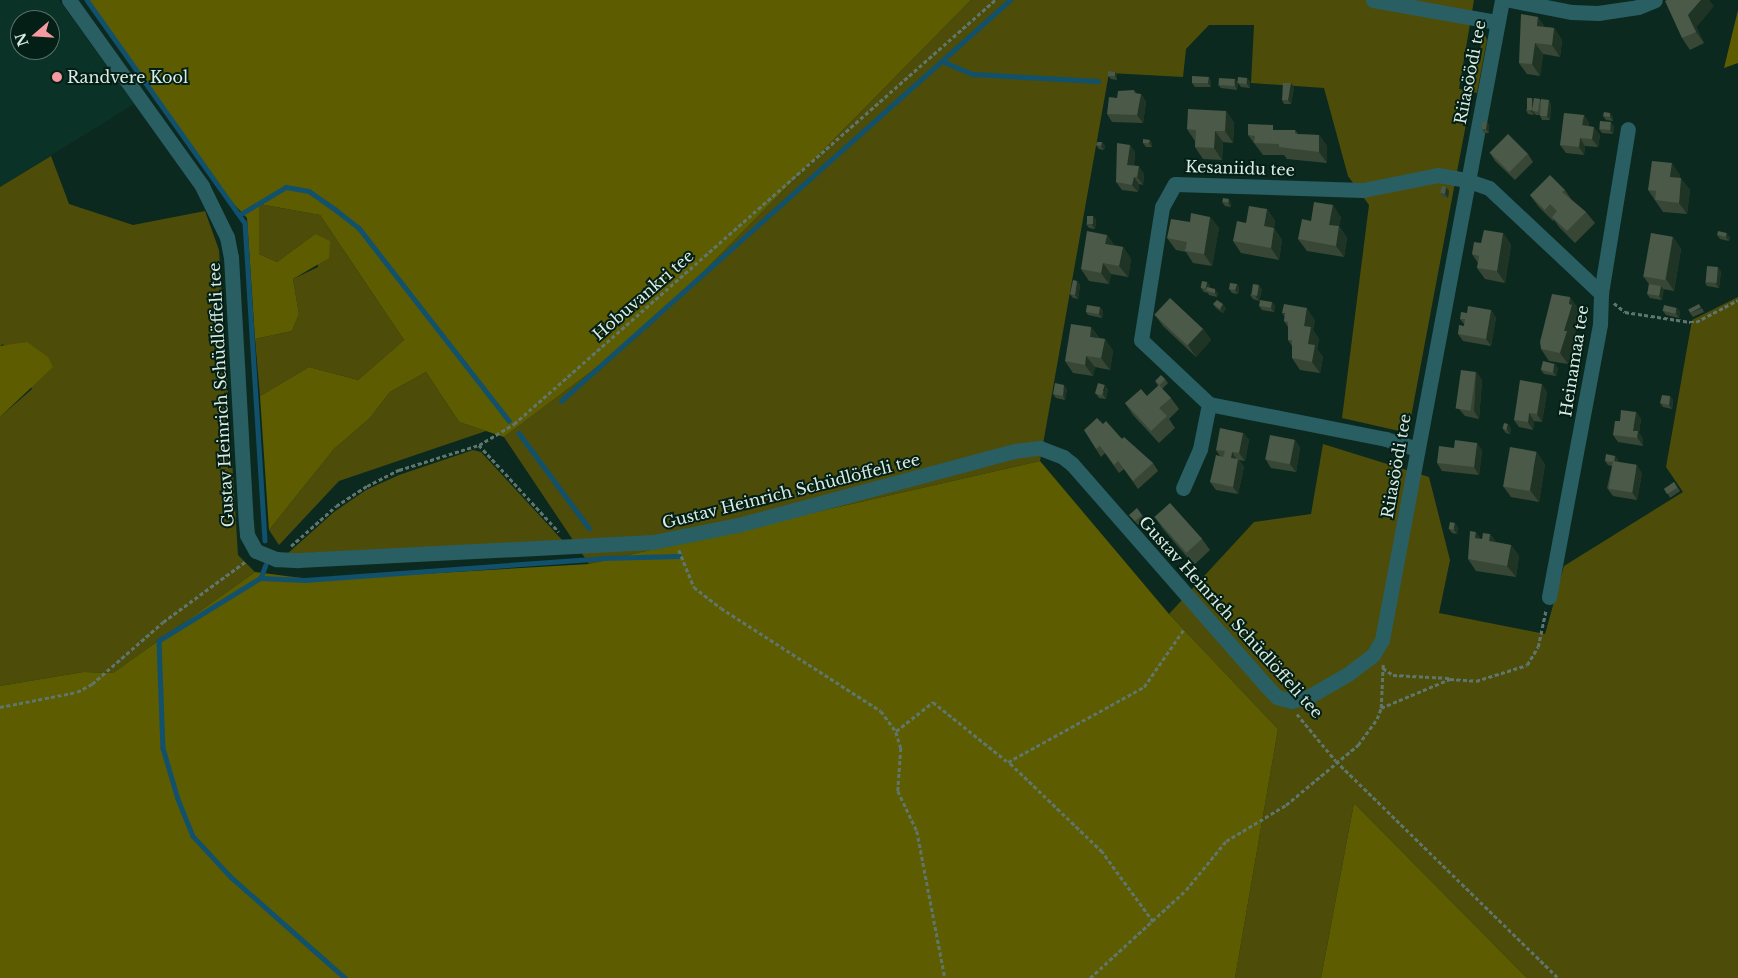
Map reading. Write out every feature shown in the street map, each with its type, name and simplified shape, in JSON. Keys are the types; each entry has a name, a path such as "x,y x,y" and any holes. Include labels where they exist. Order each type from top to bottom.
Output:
{"street":[{"name":"Gustav Heinrich Schüdlöffeli tee","path":"69,0 202,186 227,237 231,257 246,529 256,551 276,559 573,547 675,539 853,497 1014,451 1031,448 1052,451 1072,464 1267,687 1284,700"},
{"path":"1373,0 1497,22"},
{"name":"Riiasöödi tee","path":"1284,700 1298,701 1308,697 1356,670 1378,648 1385,630 1466,180 1502,0"},
{"path":"1510,0 1572,12 1598,13 1638,7 1656,0"},
{"name":"Heinamaa tee","path":"1549,597 1600,324 1601,293 1628,129"},
{"name":"Kesaniidu tee","path":"1209,404 1142,340 1162,207 1175,184 1363,190 1438,175 1466,180"},
{"path":"1466,180 1489,188 1601,293"},
{"path":"1183,488 1200,449 1209,404 1386,439 1417,448"}],"path":[{"name":"Hobuvankri tee","path":"276,559 336,506 367,486 399,470 479,445 514,424 994,0"},
{"path":"1601,293 1625,312 1690,322 1696,322 1738,300"},
{"path":"479,445 573,547"},
{"path":"675,539 694,586 722,608 881,711 896,732 901,748 898,791 917,831 945,978"},
{"path":"0,707 77,692 92,684 163,622 238,569 256,551"},
{"path":"1383,668 1393,675 1476,681 1527,665 1538,647 1549,597"},
{"path":"1008,762 1144,687 1184,629"},
{"path":"1090,978 1186,890 1226,841 1286,805 1336,761 1358,745 1377,719 1381,708 1384,658"},
{"path":"1381,708 1450,678"},
{"name":"Gustav Heinrich Schüdlöffeli tee","path":"1284,700 1336,761 1558,978"},
{"path":"896,732 933,702 1008,762 1102,852 1153,922"}],"shaded area":[{"name":"Randvere Kool","path":"0,0 59,0 134,104 0,187"},
{"path":"88,0 971,0 645,331 504,437 459,422 426,372 390,392 370,418 334,449 269,530 260,396 309,367 358,380 404,340 320,215 259,204 259,254 277,262 315,234 330,241 329,258 293,279 299,314 292,331 255,339 247,218 229,199"},
{"path":"971,0 1474,0 1459,89 1471,90 1484,32 1487,40 1477,93 1472,92 1408,433 1342,418 1369,205 1348,176 1324,88 1251,83 1254,25 1209,25 1186,49 1183,77 1109,73 1040,461 589,564 504,437 645,331"},
{"path":"1738,10 1738,63 1724,68"},
{"path":"51,156 69,204 133,225 205,211 219,250 238,555 255,572 113,673 83,672 0,686 0,417 32,389 3,344 0,346 0,187"},
{"path":"259,204 320,215 404,340 358,380 309,367 260,396 255,339 292,331 299,314 293,279 318,267 315,234 277,262 259,254"},
{"path":"1738,297 1738,978 1527,978 1354,803 1321,978 1235,978 1278,729 1169,614 1254,522 1311,514 1323,444 1429,477 1450,560 1439,613 1545,634 1564,566 1683,492 1666,467 1692,320"},
{"path":"27,342 48,357 53,367 0,417 0,346"},
{"path":"426,372 459,422 486,431 339,481 279,545 269,530 334,449 370,418 390,392"},
{"path":"473,450 481,452 563,541 287,554 334,512 366,490 399,475"},
{"path":"1040,461 1169,614 1278,729 1235,978 0,978 0,686 83,672 113,673 255,572 317,580 589,564"},
{"path":"1354,803 1527,978 1321,978"}],"building":[{"path":"1701,0 1688,15 1696,32 1682,38 1665,1"},
{"path":"1521,14 1538,17 1537,26 1554,28 1552,45 1535,43 1532,64 1519,63"},
{"path":"1108,71 1115,72 1115,76 1108,76"},
{"path":"1192,76 1209,77 1208,83 1192,83"},
{"path":"1238,77 1247,78 1246,84 1237,83"},
{"path":"1219,78 1235,79 1234,86 1219,85"},
{"path":"1283,83 1291,83 1288,100 1282,100"},
{"path":"1134,90 1134,93 1141,94 1137,115 1107,114 1109,97 1117,98 1118,91"},
{"path":"1527,98 1532,98 1532,110 1527,110"},
{"path":"1534,98 1540,99 1538,112 1532,111"},
{"path":"1541,99 1549,100 1547,116 1540,116"},
{"path":"1188,109 1226,111 1225,131 1215,131 1214,148 1195,147 1196,130 1187,129"},
{"path":"1604,112 1610,113 1610,117 1603,116"},
{"path":"1564,113 1584,115 1582,125 1594,127 1592,139 1580,138 1579,147 1560,145"},
{"path":"1600,121 1611,122 1610,130 1599,129"},
{"path":"1482,122 1487,122 1486,129 1482,129"},
{"path":"1248,124 1273,125 1273,130 1295,130 1295,134 1319,135 1319,152 1279,147 1279,144 1254,143 1255,136 1248,135"},
{"path":"1508,134 1528,154 1509,172 1490,152"},
{"path":"1143,139 1150,140 1149,143 1143,143"},
{"path":"1097,142 1102,142 1101,146 1096,145"},
{"path":"1117,143 1130,145 1127,165 1139,166 1137,177 1134,177 1132,185 1116,182"},
{"path":"1652,161 1672,163 1670,177 1681,178 1679,203 1655,200 1656,191 1648,190"},
{"path":"1550,175 1565,190 1562,192 1586,212 1567,231 1552,217 1557,211 1550,204 1545,210 1530,195"},
{"path":"1442,186 1446,187 1445,194 1440,193"},
{"path":"1223,198 1229,199 1228,203 1222,202"},
{"path":"1314,202 1333,205 1329,225 1339,226 1336,246 1298,239 1302,219 1311,221"},
{"path":"1249,206 1267,209 1264,226 1274,228 1271,248 1233,241 1237,221 1246,223"},
{"path":"1191,213 1210,217 1204,254 1185,251 1187,242 1167,238 1171,219 1190,222"},
{"path":"1087,216 1093,216 1093,224 1087,224"},
{"path":"1484,230 1503,233 1497,271 1477,268 1479,256 1472,254 1474,242 1481,243"},
{"path":"1087,231 1107,235 1105,244 1123,247 1119,266 1103,263 1101,273 1081,269"},
{"path":"1718,231 1727,233 1726,237 1717,235"},
{"path":"1651,233 1673,237 1665,280 1643,276"},
{"path":"1707,266 1718,267 1717,283 1706,282"},
{"path":"1073,280 1077,281 1075,295 1070,294"},
{"path":"1202,281 1207,282 1206,289 1201,288"},
{"path":"1230,283 1237,284 1235,290 1229,289"},
{"path":"1253,284 1259,285 1257,296 1251,295"},
{"path":"1649,284 1661,286 1659,296 1647,294"},
{"path":"1207,287 1215,289 1215,293 1206,291"},
{"path":"1552,294 1570,297 1569,304 1572,305 1560,353 1541,349 1540,342"},
{"path":"1170,298 1203,329 1187,346 1154,315"},
{"path":"1217,300 1223,304 1220,309 1213,304"},
{"path":"1260,300 1272,302 1271,308 1259,306"},
{"path":"1284,304 1307,308 1304,326 1311,327 1308,344 1315,345 1312,362 1292,358 1292,340 1288,340 1288,322 1284,321 1285,313 1282,313"},
{"path":"1699,304 1701,308 1690,313 1688,309"},
{"path":"1087,305 1100,307 1099,314 1086,312"},
{"path":"1664,305 1677,308 1675,314 1663,311"},
{"path":"1468,306 1491,310 1486,339 1458,334 1459,325 1464,326 1465,319 1460,319 1461,312 1467,313"},
{"path":"1071,324 1091,327 1090,337 1105,339 1101,358 1086,356 1085,365 1065,361"},
{"path":"1543,361 1555,364 1552,373 1541,370"},
{"path":"1461,370 1476,372 1470,411 1456,409"},
{"path":"1161,375 1165,379 1160,385 1155,381"},
{"path":"1520,380 1542,384 1537,414 1529,413 1528,422 1514,420"},
{"path":"1055,383 1064,385 1063,396 1053,394"},
{"path":"1098,383 1105,385 1102,396 1095,394"},
{"path":"1159,385 1171,398 1159,408 1167,416 1151,431 1125,403 1141,389 1147,396"},
{"path":"1662,395 1670,396 1669,405 1660,403"},
{"path":"1621,410 1636,412 1633,431 1638,431 1637,438 1613,435 1615,421 1620,421"},
{"path":"1097,418 1103,424 1106,421 1122,439 1124,437 1153,463 1133,481 1118,461 1114,465 1100,446 1096,449 1084,430"},
{"path":"1504,423 1508,424 1506,430 1503,429"},
{"path":"1220,428 1243,433 1239,453 1232,452 1231,458 1238,459 1233,487 1210,482 1216,455 1223,457 1225,451 1216,450"},
{"path":"1270,435 1295,440 1290,464 1265,460"},
{"path":"1455,440 1477,443 1474,467 1437,463 1439,446 1454,448"},
{"path":"1510,447 1537,452 1530,491 1503,486"},
{"path":"1606,454 1615,456 1614,461 1605,461"},
{"path":"1613,461 1637,465 1632,492 1609,489"},
{"path":"1674,482 1677,488 1667,494 1664,489"},
{"path":"1170,503 1202,539 1187,553 1154,517"},
{"path":"1137,508 1142,515 1135,521 1129,515"},
{"path":"1450,522 1455,523 1454,530 1449,529"},
{"path":"1470,531 1476,532 1475,538 1482,539 1483,533 1490,534 1489,541 1511,545 1507,566 1468,559"}],"waterway":[{"path":"87,0 245,223 265,540"},
{"path":"561,401 1010,0"},
{"path":"942,61 973,74 1098,81"},
{"path":"241,214 286,187 309,191 336,210 359,228 509,421"},
{"path":"519,433 589,528"},
{"path":"261,578 305,580 602,558 679,556"},
{"path":"266,565 261,578 159,641 163,748 178,799 193,836 231,877 345,978"}],"place":[{"name":"Randvere Kool","path":"57,77"}]}
